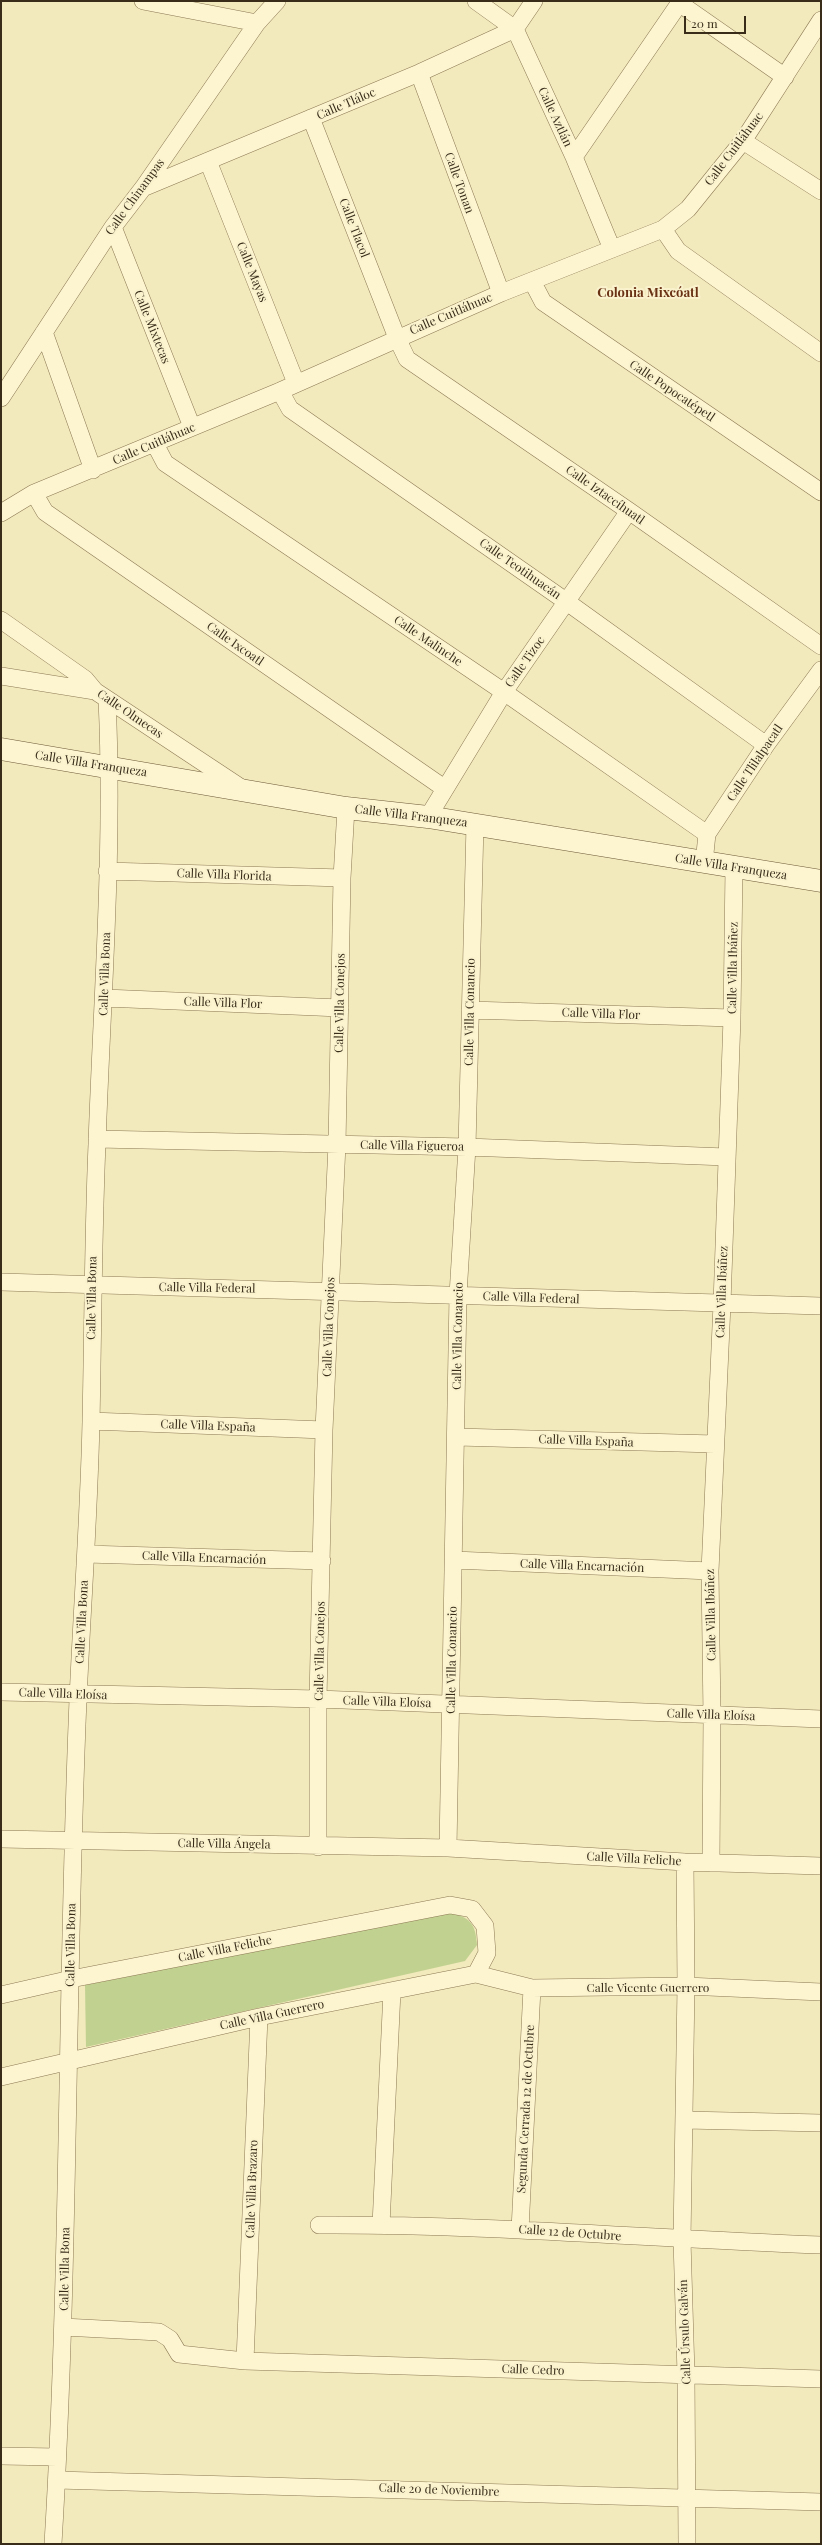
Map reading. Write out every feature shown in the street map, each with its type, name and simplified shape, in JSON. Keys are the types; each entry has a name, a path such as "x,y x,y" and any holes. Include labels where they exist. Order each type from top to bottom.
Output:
{"street":[{"path":"143,1 258,23"},
{"name":"Calle Chinampas","path":"1,398 113,227 143,188 258,23 277,1"},
{"name":"Calle Aztlán","path":"476,1 514,29 574,157 612,249"},
{"name":"Calle Tláloc","path":"143,188 419,73 514,29 534,1"},
{"path":"574,157 680,2 785,77"},
{"name":"Calle Cuitláhuac","path":"1,513 34,493 93,470 280,391 502,292 663,229 688,209 743,141 821,20"},
{"name":"Calle Tonan","path":"419,73 502,292"},
{"name":"Calle Tlacol","path":"312,118 397,338"},
{"path":"743,141 821,191"},
{"name":"Calle Mayas","path":"208,161 296,383"},
{"name":"Calle Mixtecas","path":"113,227 192,427"},
{"path":"663,229 678,251 821,353"},
{"name":"Calle Popocatépetl","path":"532,281 543,302 821,492"},
{"path":"44,332 93,470"},
{"name":"Calle Iztaccíhuatl","path":"397,338 407,359 629,511 821,646"},
{"name":"Calle Teotihuacán","path":"280,391 290,410 568,602 766,745"},
{"name":"Calle Malinche","path":"155,444 165,463 504,692 707,834"},
{"name":"Calle Ixcoatl","path":"34,493 45,512 444,788"},
{"name":"Calle Tizoc","path":"428,817 444,788 504,692 568,602 629,511"},
{"name":"Calle Olmecas","path":"1,620 85,678 101,695 244,789"},
{"name":"Calle Tlilalpacatl","path":"704,864 707,834 766,745 821,670"},
{"path":"1,676 101,695"},
{"name":"Calle Villa Bona","path":"53,2544 63,2326 71,1979 72,1841 86,1554 91,1421 92,1285 97,1139 105,998 110,766 101,695"},
{"name":"Calle Villa Franqueza","path":"1,749 110,766 346,808 475,824 704,864 821,879"},
{"name":"Calle Villa Conejos","path":"318,1847 318,1699 324,1430 337,1144 342,878 346,808"},
{"name":"Calle Villa Conancio","path":"448,1848 457,1437 458,1296 467,1147 475,824"},
{"name":"Calle Villa Ibáñez","path":"712,1716 710,1571 722,1304 732,1018 734,868"},
{"name":"Calle Villa Florida","path":"107,871 342,878"},
{"name":"Calle Villa Flor","path":"105,998 340,1008"},
{"name":"Calle Villa Flor","path":"470,1010 732,1018"},
{"name":"Calle Villa Figueroa","path":"97,1139 467,1147 726,1157"},
{"name":"Calle Villa Federal","path":"1,1282 821,1306"},
{"name":"Calle Villa España","path":"91,1421 324,1430"},
{"name":"Calle Villa España","path":"457,1437 715,1444"},
{"name":"Calle Villa Encarnación","path":"86,1554 322,1561"},
{"name":"Calle Villa Encarnación","path":"454,1560 710,1571"},
{"name":"Calle Villa Eloísa","path":"1,1692 78,1695 318,1699 712,1716 821,1719"},
{"path":"710,1863 712,1716"},
{"name":"Calle Villa Ángela","path":"1,1839 318,1847 448,1848"},
{"name":"Calle Villa Feliche","path":"448,1848 685,1862 821,1866"},
{"name":"Calle Úrsulo Galván","path":"685,1862 685,2120 682,2240 686,2374 687,2544"},
{"name":"Calle Villa Feliche","path":"1,1995 71,1979 450,1904 472,1909 485,1926 487,1953 476,1974"},
{"name":"Calle Vicente Guerrero","path":"476,1974 532,1988 686,1986 821,1992"},
{"name":"Calle Villa Guerrero","path":"69,2061 260,2017 476,1974"},
{"name":"Segunda Cerrada 12 de Octubre","path":"520,2230 532,1988"},
{"path":"381,2225 392,1991"},
{"name":"Calle Villa Brazaro","path":"245,2361 260,2017"},
{"path":"1,2077 69,2061"},
{"path":"685,2120 821,2123"},
{"name":"Calle 12 de Octubre","path":"319,2225 381,2225 520,2230 682,2240 821,2245"},
{"name":"Calle Cedro","path":"63,2326 158,2332 170,2339 179,2354 245,2361 821,2379"},
{"path":"1,2456 57,2458"},
{"name":"Calle 20 de Noviembre","path":"57,2480 821,2502"}],"green space":[{"path":"449,1912 467,1919 475,1931 477,1945 465,1961 86,2047 85,1985"}],"district":[{"name":"Colonia Mixcóatl","path":"648,293"}]}
